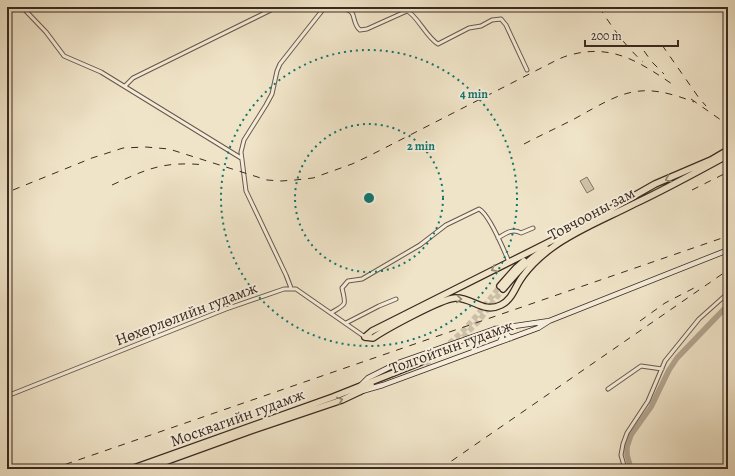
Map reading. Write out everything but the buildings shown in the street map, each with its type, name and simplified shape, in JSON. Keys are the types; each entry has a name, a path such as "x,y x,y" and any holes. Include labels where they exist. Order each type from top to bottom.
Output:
{"highway":[{"name":"Товчооны зам","path":"364,337 377,328 603,214 655,184 728,150"},
{"name":"Товчооны зам","path":"364,337 373,338 394,326 450,299 464,299 485,308 493,308 500,305 510,298 521,279 530,268 550,249 568,237 656,194 728,155"},
{"path":"542,245 516,268 501,288 522,267 541,252 550,249"},
{"name":"Москвагийн гудамж","path":"130,469 423,363 368,386 352,396 145,469"}],"main road":[{"name":"Толгойтын гудамж","path":"360,392 538,328 549,321 728,250"},
{"name":"Толгойтын гудамж","path":"361,385 368,378 398,362 496,330 549,321"},
{"path":"510,327 506,334 511,338"},
{"path":"496,330 501,332 502,335 500,342"}],"street":[{"path":"22,7 46,32 64,56 101,72 241,158"},
{"path":"125,86 133,78 277,7"},
{"path":"364,337 296,289 291,288 246,191 241,158 241,146 272,94 280,64 324,8 341,8 349,10 352,13 360,30 367,29 407,11 410,12 434,42 440,44 452,36 469,28 481,26 492,20 501,19 506,25 528,70"},
{"path":"331,313 344,306 346,301 342,288 348,281 362,279 420,245 446,225 470,212 479,209 498,238 509,262"},
{"path":"498,238 512,231 516,230 521,233 533,228"},
{"name":"Нөхөрлөлийн гудамж","path":"7,396 226,309 284,289 291,288"},
{"path":"626,469 621,455 627,432 648,401 665,361 695,323 728,293"},
{"path":"346,323 378,306 396,299"},
{"path":"608,390 640,366 662,369"}],"shaded area":[{"path":"587,177 594,189 587,193 580,181"}],"waterway":[{"path":"631,469 627,455 627,447 631,435 651,407 669,370 677,358 728,305"}],"tunnel":[{"path":"421,362 456,338 474,319 500,286"},
{"path":"457,343 478,322 503,289"},
{"path":"425,364 446,350"}],"railway":[{"path":"599,7 625,43 643,62"},
{"path":"662,45 706,106"},
{"path":"644,51 664,74"},
{"path":"13,190 92,158 123,148 146,147 169,149 267,180 281,181 313,178 352,164 369,156 558,59 585,52 613,53 626,57 675,86"},
{"path":"524,144 607,101 633,92 660,92 694,102"},
{"path":"691,99 728,125"},
{"path":"112,185 136,174 157,167 179,164 206,165"},
{"path":"692,190 728,172"},
{"path":"52,469 728,236"},
{"path":"440,469 728,270"},
{"path":"640,321 665,303 694,288"}]}
